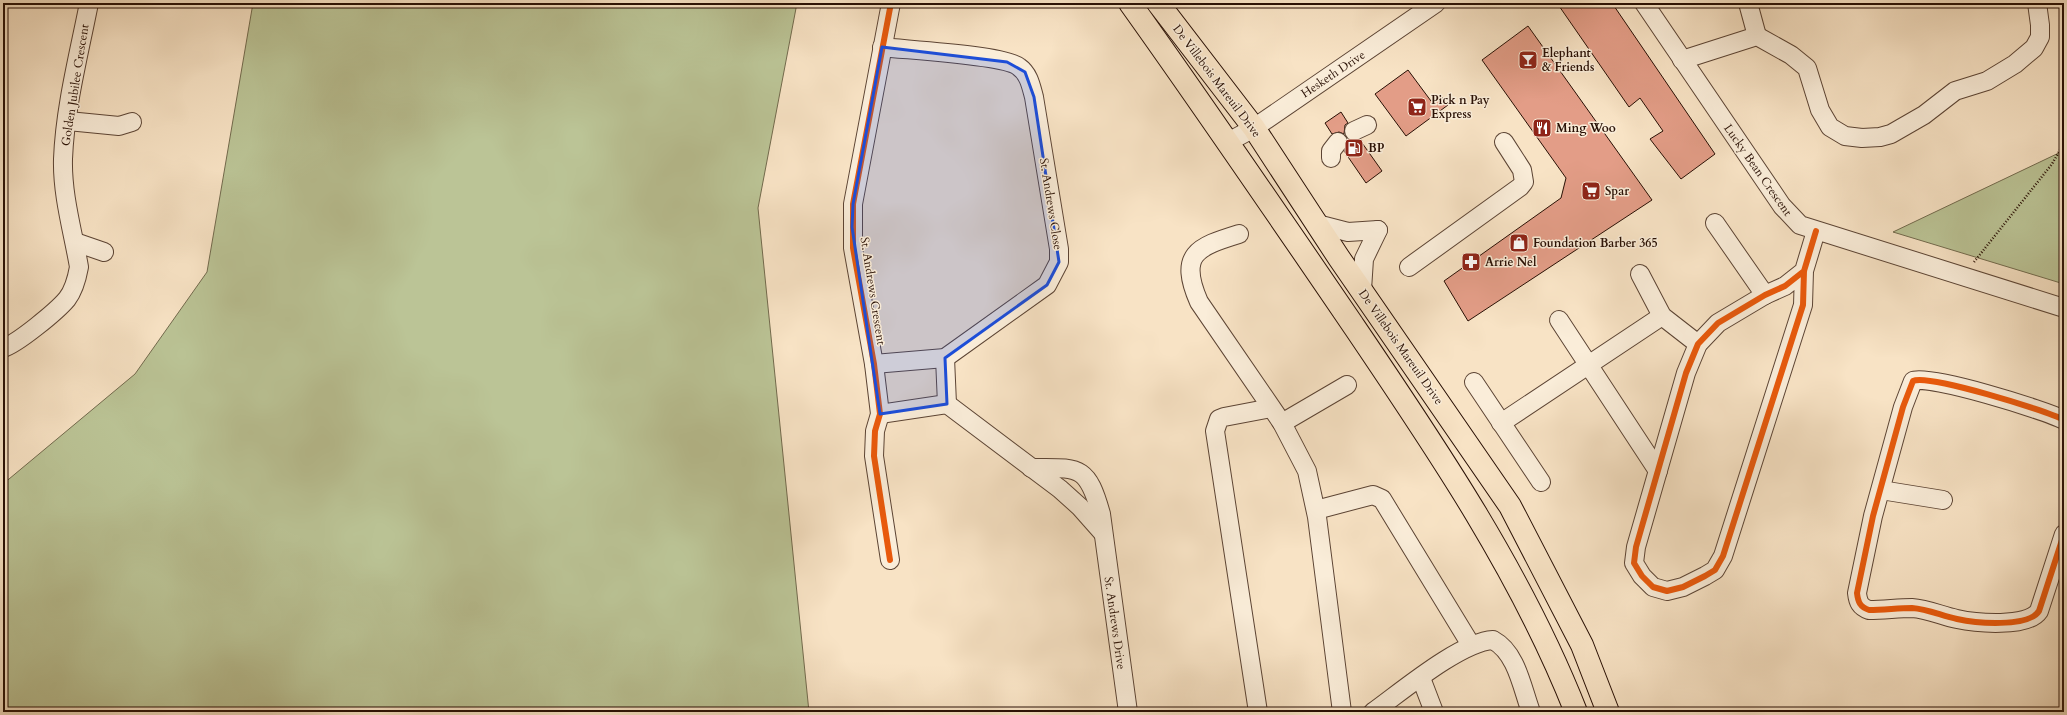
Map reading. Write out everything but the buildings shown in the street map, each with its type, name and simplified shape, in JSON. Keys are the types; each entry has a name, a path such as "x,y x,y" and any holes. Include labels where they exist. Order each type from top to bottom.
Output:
{"main road":[{"name":"De Villebois Mareuil Drive","path":"1130,3 1228,142 1385,371 1462,490 1527,603 1576,712"},
{"name":"De Villebois Mareuil Drive","path":"1158,3 1254,128 1317,224 1510,506 1582,644 1608,712"}],"street":[{"name":"Golden Jubilee Crescent","path":"3,348 22,337 67,299 78,277 79,267 66,198 63,160 72,86 89,3"},
{"name":"St. Andrews Crescent","path":"890,560 874,456 875,431 880,414 874,364 853,248 853,204 891,3"},
{"name":"Hesketh Drive","path":"1228,142 1254,128 1436,3"},
{"name":"Lucky Bean Crescent","path":"1644,3 1782,206 1800,225 2064,308"},
{"path":"1748,3 1757,36 1791,55 1807,68 1820,110 1830,127 1845,136 1862,138 1880,137 1891,134 1924,115 1956,91 1987,81 2015,64 2034,48 2040,37 2037,3"},
{"path":"1682,60 1757,36"},
{"name":"St. Andrews Close","path":"882,47 986,58 1007,62 1018,66 1025,72 1031,83 1034,97 1059,249 1059,262 1047,285 945,358"},
{"path":"68,121 119,126 132,122"},
{"path":"1409,267 1520,187 1524,182 1522,170 1504,142"},
{"path":"1715,223 1765,295"},
{"path":"1317,224 1348,232 1378,230 1364,259 1362,290"},
{"path":"1804,270 1785,286 1765,295 1718,323 1698,344 1686,373 1636,547 1634,563 1642,576 1653,587 1667,591 1683,587 1714,570 1723,556 1803,305 1804,270 1816,231"},
{"path":"1239,234 1215,241 1200,248 1192,260 1193,284 1199,302 1282,423 1307,471 1316,510 1342,712"},
{"path":"75,242 104,252"},
{"path":"1640,274 1662,316 1698,344"},
{"path":"1501,423 1588,367 1662,316"},
{"path":"1559,320 1588,367 1658,471"},
{"path":"874,364 945,358 947,404"},
{"path":"2063,539 2039,611 2032,618 1995,623 1958,620 1929,611 1912,608 1869,610 1863,608 1858,602 1857,594 1881,490 1903,407 1911,384 1917,379 1949,384 2029,407 2064,420"},
{"path":"1474,382 1540,482"},
{"path":"1282,423 1347,385"},
{"path":"880,414 947,404 1080,507 1103,533"},
{"path":"1258,712 1215,431 1219,419 1224,416 1271,408"},
{"name":"St. Andrews Drive","path":"1031,468 1079,471 1088,479 1101,514 1128,712"},
{"path":"1881,490 1944,500"},
{"path":"1316,510 1373,496 1382,499 1471,645"},
{"path":"1373,712 1471,645 1493,640 1505,648 1511,658 1531,712"},
{"path":"1421,678 1434,712"}],"path":[{"path":"1963,276 2052,164 2064,143"}],"highlighted area":[{"path":"882,47 1007,62 1025,72 1034,97 1059,262 1047,285 945,358 947,404 880,414 852,227 853,204"}],"green space":[{"path":"253,3 797,3 758,208 809,712 3,712 3,484 135,374 207,272"},
{"path":"2064,150 2064,284 1893,232 2063,151"}],"cycle path":[{"path":"890,560 874,456 875,431 880,414 874,364 853,248 853,204 891,3"},
{"path":"1804,271 1785,286 1765,295 1718,323 1698,344 1686,373 1636,547 1634,563 1642,576 1653,587 1667,591 1683,587 1715,570 1723,556 1803,305 1804,271 1816,231"},
{"path":"2064,420 2012,401 1987,394 1923,380 1913,381 1903,407 1873,516 1857,593 1858,599 1860,604 1869,610 1912,608 1957,619 1988,623 2024,620 2033,616 2039,611 2064,534"}],"place":[{"name":"Elephant & Friends","path":"1528,60"},
{"name":"Pick n Pay Express","path":"1417,107"},
{"name":"Ming Woo","path":"1542,128"},
{"name":"BP","path":"1354,148"},
{"name":"Spar","path":"1591,191"},
{"name":"Foundation Barber 365","path":"1519,243"},
{"name":"Arrie Nel","path":"1471,262"}]}
